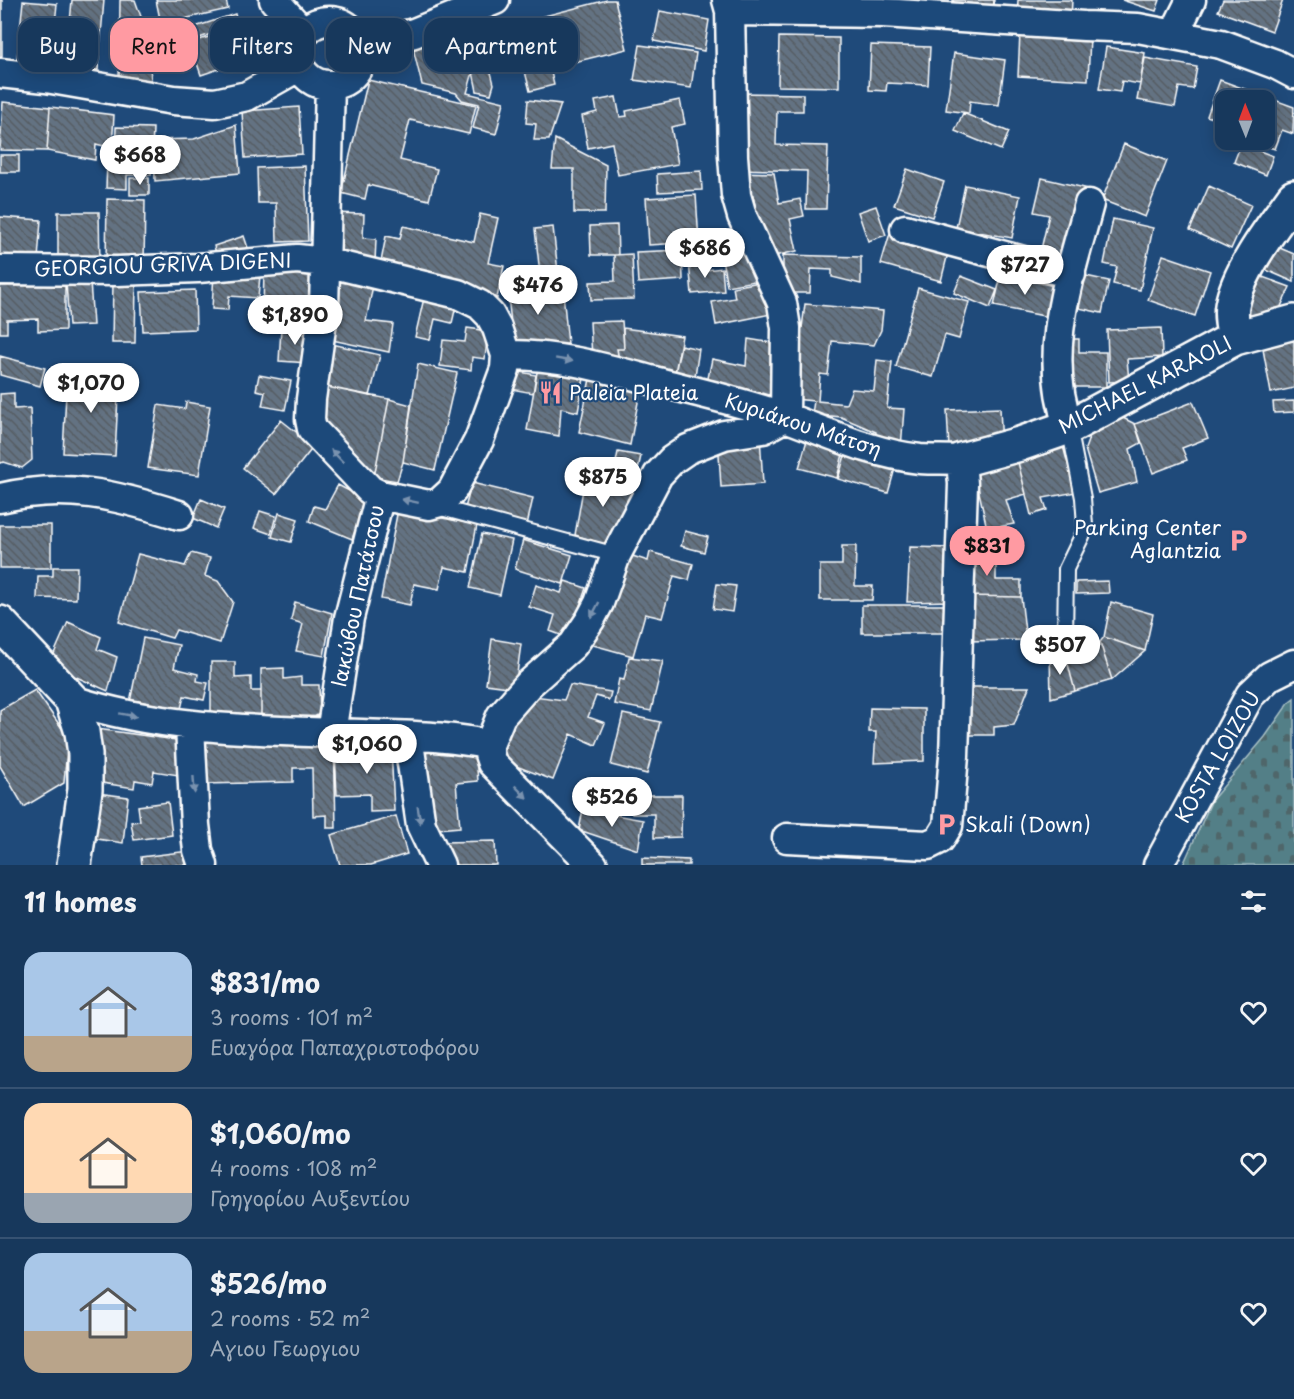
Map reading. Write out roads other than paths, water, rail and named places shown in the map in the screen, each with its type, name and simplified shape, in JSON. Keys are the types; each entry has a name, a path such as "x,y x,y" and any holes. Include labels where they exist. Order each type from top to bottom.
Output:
{"street":[{"path":"274,0 290,18"},
{"path":"412,34 495,0"},
{"path":"1174,34 1191,0"},
{"path":"593,865 492,763 489,746 501,716 529,684 573,645 590,621 616,555 658,475 672,460 688,449 724,435 763,429 785,417 786,328 782,303 742,216 736,195 728,5 883,6 1016,22 1138,28 1221,44 1275,64 1294,74"},
{"path":"314,27 331,21 342,12"},
{"path":"0,73 46,78 144,96 206,103 247,96 289,72"},
{"path":"305,72 310,79 319,84 330,85 341,83 355,72"},
{"path":"330,85 324,307 310,419 312,429 370,490 380,495 429,505 440,502 452,491 479,440 504,369 506,355"},
{"path":"1234,338 1231,319 1232,306 1242,278 1294,197"},
{"path":"1069,427 1058,384 1061,310 1089,204"},
{"path":"905,229 1071,274"},
{"name":"GEORGIOU GRIVA DIGENI","path":"0,270 117,271 198,268 297,258 325,262 458,294 480,305 490,315 497,328 506,355"},
{"name":"MICHAEL KARAOLI","path":"961,460 1020,444 1069,427 1234,338 1294,322"},
{"name":"Κυριάκου Μάτση","path":"506,355 534,355 600,367 700,392 785,417 823,433 899,455 920,459 961,460"},
{"path":"787,838 928,845 940,839 948,826 955,745 959,546 963,484 961,460"},
{"path":"0,498 26,492 78,491 124,498 178,515"},
{"name":"Ιακώβου Πατάτσου","path":"331,733 350,618 380,495"},
{"path":"0,623 72,700 82,732 85,754 85,790 74,865"},
{"name":"KOSTA LOIZOU","path":"1158,865 1250,695 1269,676 1294,664"},
{"path":"72,700 105,711 190,726 408,736 474,741 489,746"},
{"path":"190,726 195,825 198,850 203,865"},
{"path":"408,736 421,825 440,865"}],"lane":[{"path":"1065,641 1066,569 1085,525 1083,498 1069,427"},
{"path":"440,502 445,509 616,555"}],"place":[{"name":"Paleia Plateia","path":"551,393"},
{"name":"Parking Center Aglantzia","path":"1239,540"},
{"name":"Skali (Down)","path":"947,825"}]}
